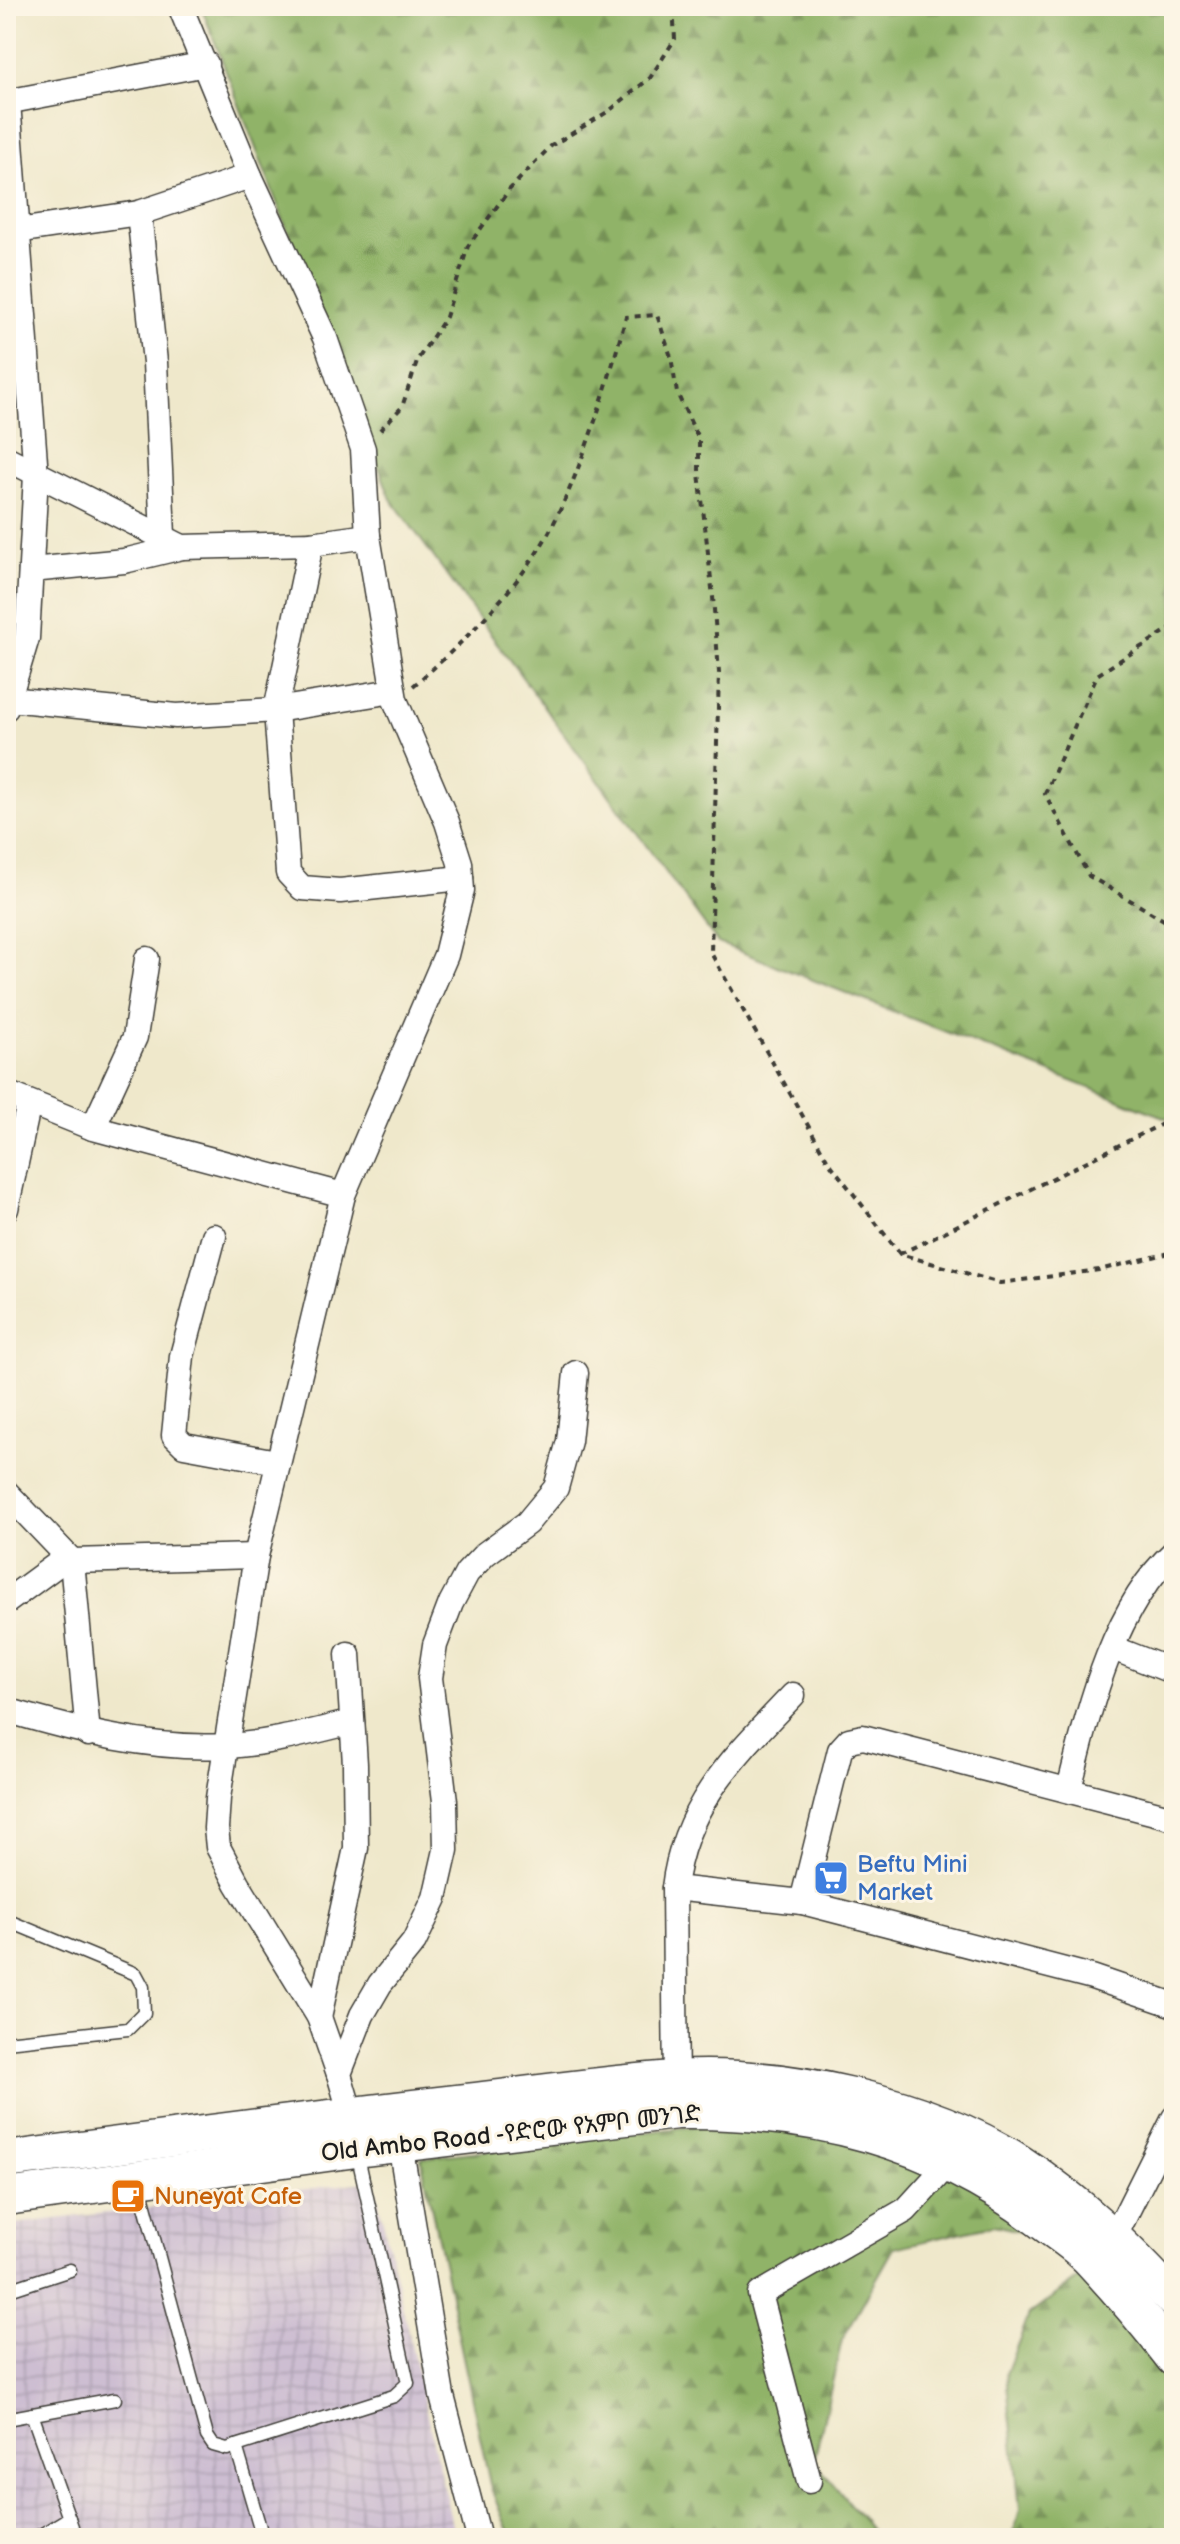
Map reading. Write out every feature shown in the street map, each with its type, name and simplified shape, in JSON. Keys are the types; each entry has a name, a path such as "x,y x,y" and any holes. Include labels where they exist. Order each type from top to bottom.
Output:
{"main road":[{"name":"Old Ambo Road -የድሮው የአምቦ መንገድ","path":"6,2197 138,2180 353,2132 400,2144 756,2081 813,2089 925,2119 991,2146 1022,2165 1102,2248 1174,2358"},
{"name":"Old Ambo Road -የድሮው የአምቦ መንገድ","path":"6,2160 353,2132 676,2095 724,2110 831,2122 870,2133 948,2164 1102,2248 1174,2300"}],"street":[{"path":"180,6 250,176 325,338 363,449 368,536 394,696 447,822 461,878 455,924 446,955 343,1195 256,1556 218,1798 218,1847 319,2017 339,2074 353,2132"},
{"path":"206,64 7,102 36,475 27,638 13,657 7,703 176,716 276,710 394,696"},
{"path":"17,231 139,213 250,176"},
{"path":"139,213 173,541"},
{"path":"6,458 173,541"},
{"path":"31,570 124,561 173,541 311,544 368,536"},
{"path":"311,544 276,710 288,873 302,888 340,891 461,878"},
{"path":"93,1128 135,1037 147,959"},
{"path":"6,1093 93,1128 343,1195"},
{"path":"6,1209 29,1103"},
{"path":"214,1236 182,1356 174,1435 184,1445 277,1462"},
{"path":"339,2074 362,2015 380,1984 414,1942 435,1898 446,1850 445,1801 430,1678 435,1645 467,1573 485,1554 527,1523 556,1488 569,1441 576,1373"},
{"path":"6,1492 69,1560 88,1734"},
{"path":"1069,1789 1099,1673 1151,1573 1174,1552"},
{"path":"6,1602 69,1560 256,1556"},
{"path":"1113,1648 1174,1672"},
{"path":"319,2017 356,1848 348,1654"},
{"path":"676,2095 674,1888 678,1854 690,1821 737,1754 793,1695"},
{"path":"6,1710 88,1734 186,1746 225,1746 277,1740 352,1722"},
{"path":"802,1902 840,1750 849,1740 863,1737 1174,1818"},
{"path":"674,1888 802,1902 1077,1973 1174,2005"},
{"path":"1102,2248 1174,2118"},
{"path":"400,2144 442,2396 479,2538"},
{"path":"809,2481 760,2294 906,2210 948,2164"}],"lane":[{"path":"6,1920 136,1974 143,1987 144,2013 128,2029 6,2042"},
{"path":"138,2180 207,2436 213,2445 227,2449 394,2396 408,2383 353,2132"},
{"path":"6,2291 70,2270"},
{"path":"6,2419 115,2399"},
{"path":"32,2414 76,2538"},
{"path":"236,2446 263,2538"},
{"path":"36,2538 69,2518"}],"path":[{"path":"363,449 402,407 418,359 446,317 468,246 509,190 551,146 609,111 650,78 675,39 673,6"},
{"path":"394,696 460,647 544,542 613,366 626,317 657,315 671,357 677,393 699,440 699,473 713,597 719,672 711,953 828,1161 900,1254 1000,1283 1099,1270 1174,1252"},
{"path":"1174,626 1097,675 1045,794 1089,876 1174,926"},
{"path":"900,1254 1174,1118"}],"shaded area":[{"path":"374,2181 455,2538 6,2538 6,2225"}],"green space":[{"path":"201,6 1174,6 1174,1121 718,943 391,499"},
{"path":"714,2124 841,2131 976,2181 1059,2239 993,2225 894,2248 842,2340 814,2461 878,2538 511,2538 491,2489 421,2158"},
{"path":"1104,2259 1174,2308 1174,2538 1012,2538 1020,2509 1006,2374 1029,2315"}],"place":[{"name":"Beftu Mini Market","path":"831,1878"},
{"name":"Nuneyat Cafe","path":"128,2196"}]}
